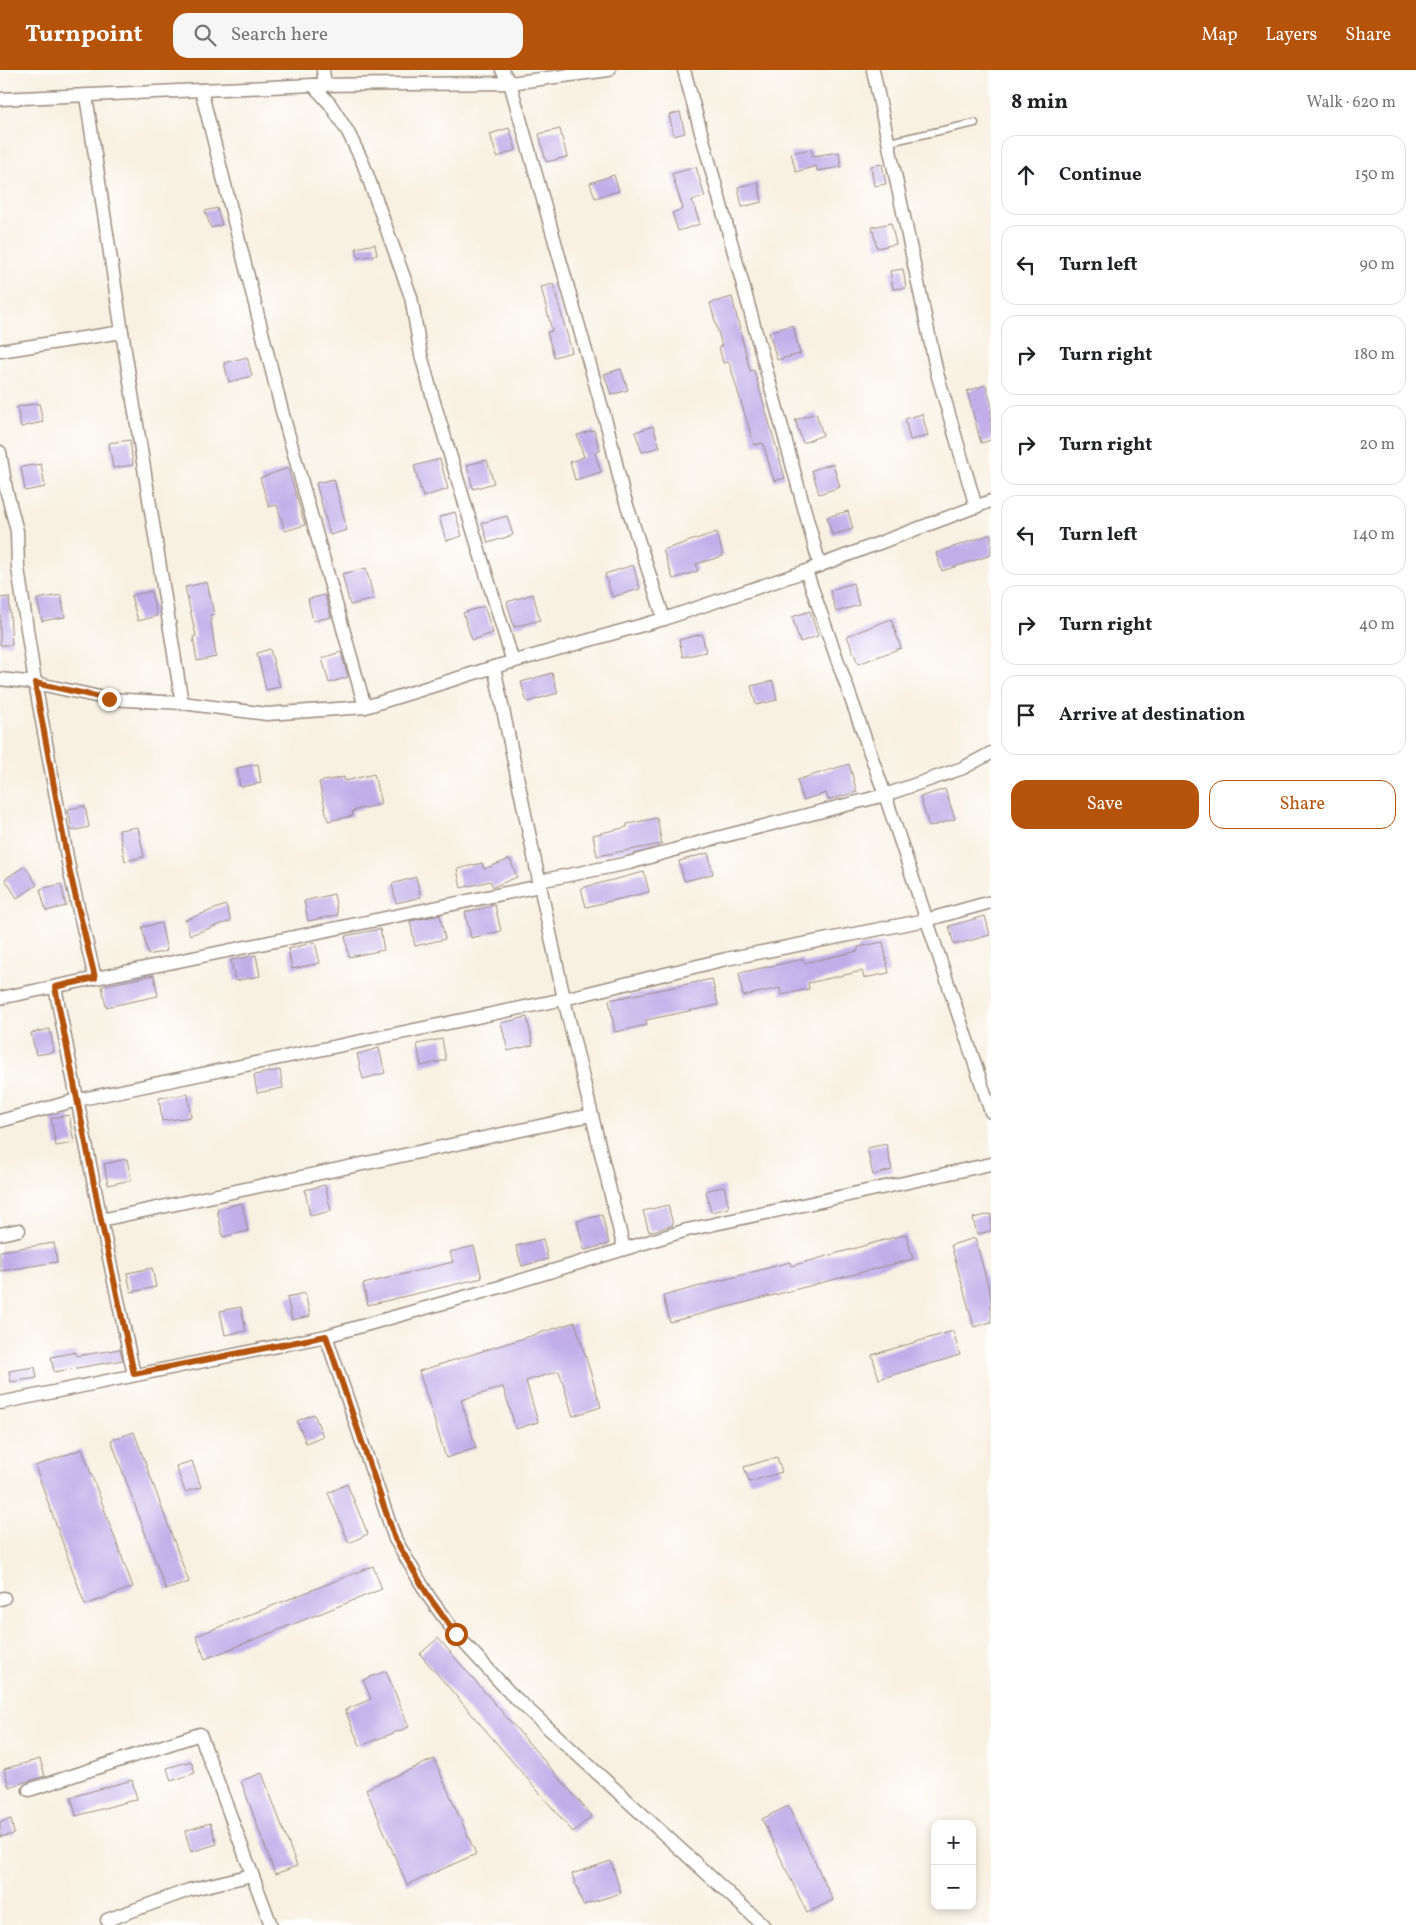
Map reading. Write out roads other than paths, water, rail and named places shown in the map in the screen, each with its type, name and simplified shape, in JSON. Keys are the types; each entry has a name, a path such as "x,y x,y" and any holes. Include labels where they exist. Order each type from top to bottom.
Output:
{"street":[{"path":"323,70 319,85 363,163 411,297 421,355 434,402 513,662"},
{"path":"502,70 510,83 608,429 623,493 664,619"},
{"path":"0,99 319,85 510,83 610,70"},
{"path":"684,70 820,566"},
{"path":"873,70 937,373 976,507"},
{"path":"201,90 283,415 365,706"},
{"path":"86,96 182,703"},
{"path":"0,351 122,332"},
{"path":"0,452 6,489 17,531 18,568 35,683 70,873 95,978"},
{"path":"0,679 35,683 109,699 182,703 267,714 365,706 664,619 820,566 991,501"},
{"path":"806,571 885,795 991,1112"},
{"path":"494,667 564,999 624,1249"},
{"path":"0,998 164,965 629,863 705,841 885,795 964,768 991,753"},
{"path":"0,1121 77,1100 564,999 726,959 926,920 991,902"},
{"path":"55,987 101,1220 134,1374"},
{"path":"101,1220 591,1115"},
{"path":"0,1402 326,1336 493,1289 687,1230 991,1164"},
{"path":"0,1234 19,1230"},
{"path":"326,1336 395,1539 429,1597 456,1634 510,1693 763,1925"},
{"path":"29,1790 200,1734 271,1925"},
{"path":"107,1920 189,1890 252,1874"}],"lane":[{"path":"889,142 975,123"}]}
